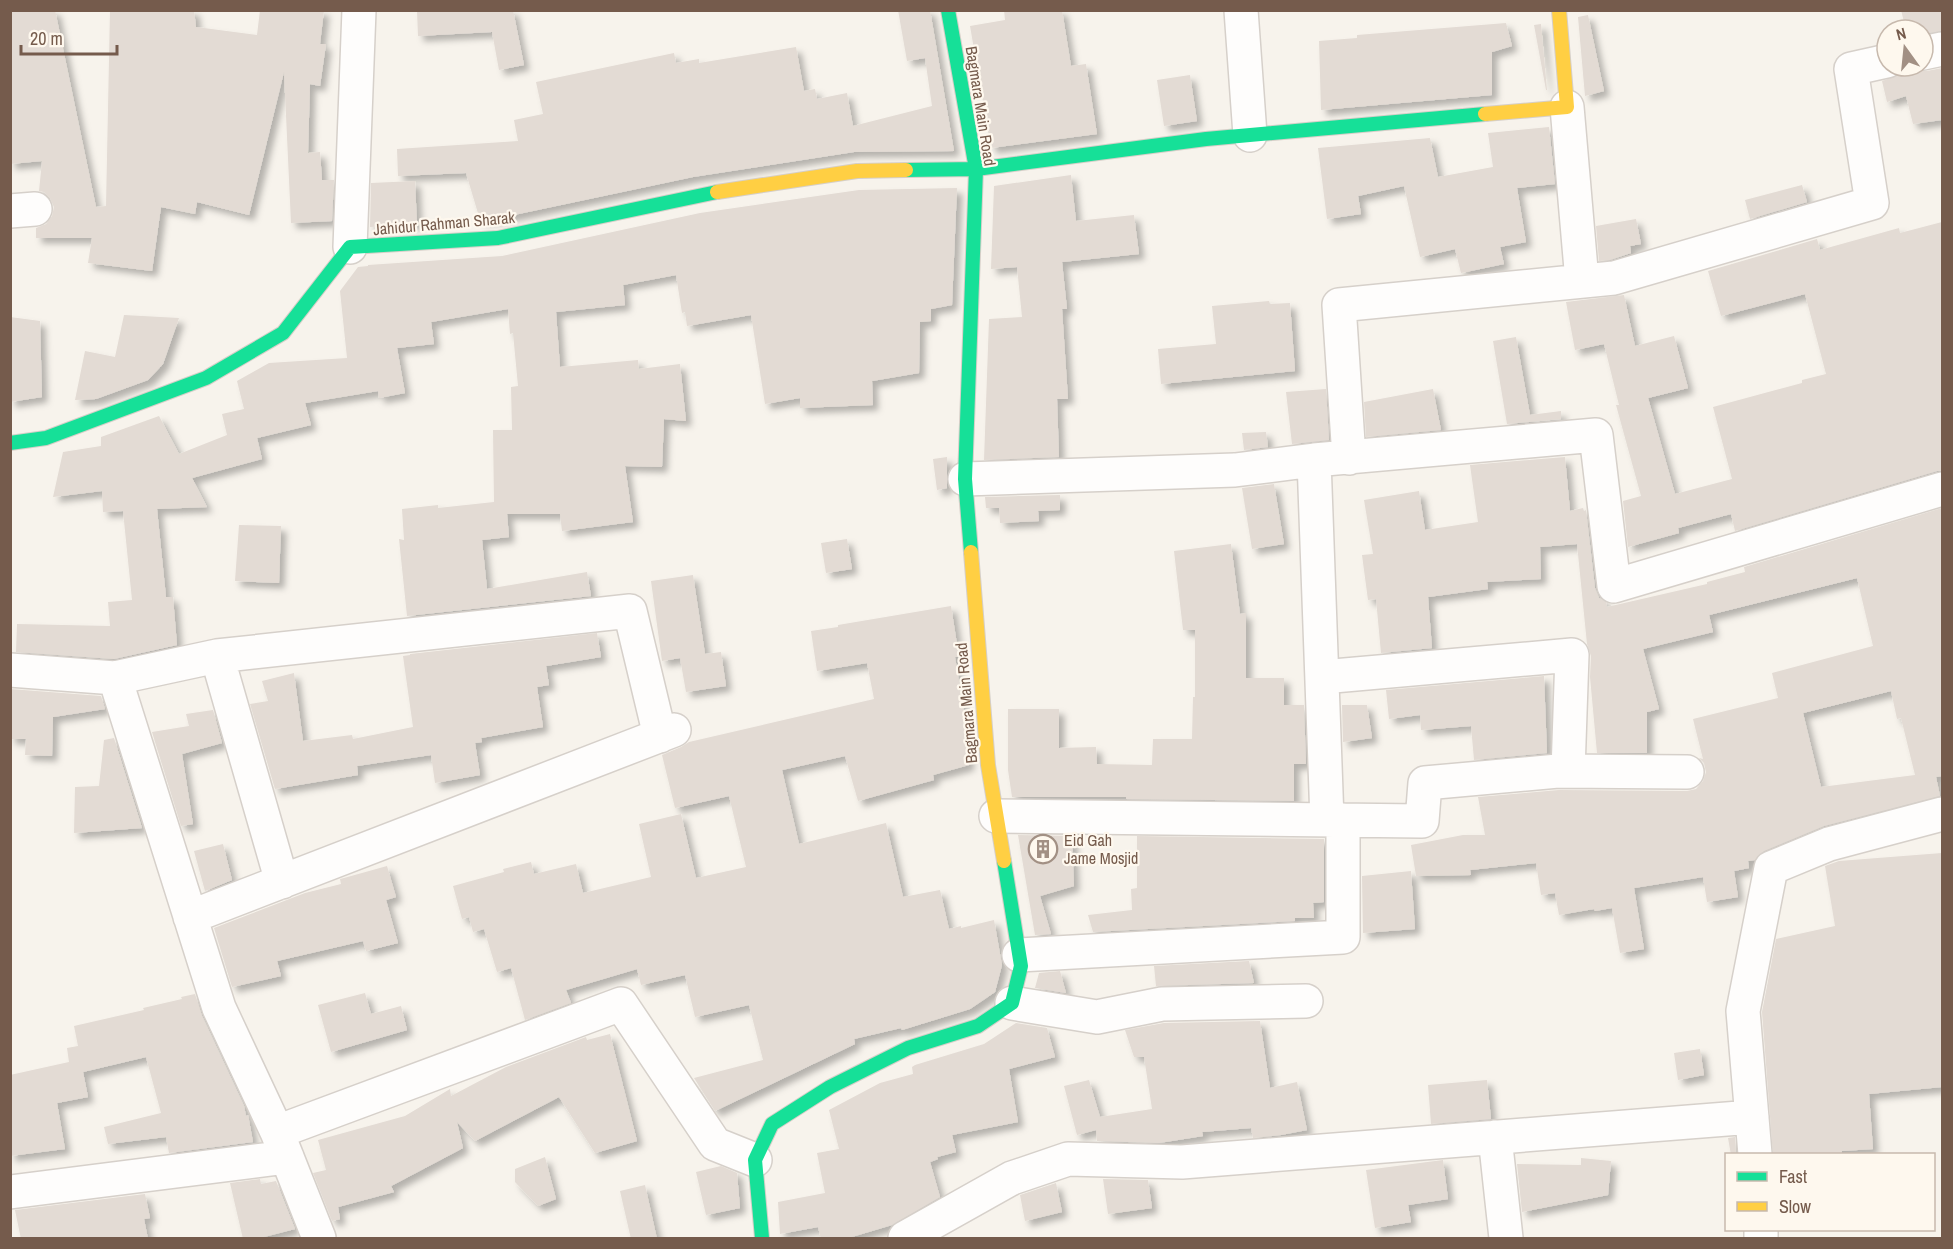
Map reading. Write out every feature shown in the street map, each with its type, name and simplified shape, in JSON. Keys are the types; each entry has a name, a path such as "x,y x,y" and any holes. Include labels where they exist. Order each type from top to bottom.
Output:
{"street":[{"path":"10,443 46,438 206,378 283,333 350,247 359,10"},
{"name":"Bagmara Main Road","path":"948,10 976,169 965,479 988,765 1021,966 1012,1003"},
{"path":"1241,10 1250,135"},
{"path":"1559,10 1582,281"},
{"path":"1349,458 1339,305 1614,278 1872,202 1851,69 1875,64"},
{"name":"Jahidur Rahman Sharak","path":"350,247 498,238 697,195 857,171 976,169 1206,139 1567,107"},
{"path":"965,479 1235,470 1314,460 1596,435 1614,586 1942,489"},
{"path":"1019,955 1343,937 1322,677 1314,460"},
{"path":"10,670 115,678 217,656 630,611 667,733 190,917"},
{"path":"1322,677 1572,655 1568,771"},
{"path":"217,656 282,882"},
{"path":"115,678 219,1008 282,1144 319,1239"},
{"path":"996,816 1422,821 1425,783 1568,771 1687,771"},
{"path":"1755,1153 1743,1011 1771,868 1829,844 1942,814"},
{"path":"762,1239 755,1160 772,1124 830,1087 908,1048 978,1026 1012,1003 1097,1017 1162,1004 1306,1000"},
{"path":"10,1192 282,1144 621,1004 715,1144 755,1160"},
{"path":"905,1239 1012,1178 1068,1158 1182,1162 1752,1117"},
{"path":"1495,1137 1506,1239"}],"building":[{"path":"10,10 55,10 96,207 106,206 110,10 194,10 196,27 257,35 260,10 324,10 320,44 326,44 320,86 310,84 308,153 320,152 322,180 334,180 332,221 291,223 284,72 249,215 197,202 195,214 161,207 152,271 88,263 92,238 36,238 36,228 46,224 52,216 54,207 50,198 44,192 39,191 42,161 10,164"},
{"path":"417,10 513,10 524,65 499,70 492,32 418,36"},
{"path":"898,10 930,10 954,151 854,152 693,177 495,219 480,220 466,173 398,176 397,149 518,141 514,120 543,114 536,82 674,53 676,63 699,59 699,63 796,47 804,91 815,89 817,99 847,93 853,126 932,106 925,58 907,61"},
{"path":"1004,10 1062,10 1071,66 1086,64 1097,134 991,148 970,26 1005,20"},
{"path":"1901,10 1942,10 1942,31 1935,32 1935,18 1903,18"},
{"path":"1588,15 1604,91 1585,96 1578,17"},
{"path":"1506,23 1512,46 1492,52 1492,95 1321,110 1319,41 1357,38 1357,35"},
{"path":"1541,24 1547,90 1534,25"},
{"path":"1942,68 1942,120 1913,124 1906,96 1887,102 1882,81 1890,78 1935,78 1935,69"},
{"path":"1190,75 1197,121 1164,126 1157,80"},
{"path":"1549,127 1555,184 1517,188 1526,242 1500,247 1504,264 1461,273 1455,249 1420,257 1404,186 1358,196 1361,214 1327,219 1318,148 1430,138 1438,177 1493,167 1488,133"},
{"path":"1071,175 1076,221 1134,215 1139,254 1062,262 1067,309 1062,309 1068,399 1057,399 1059,457 984,460 989,319 1022,317 1017,267 991,269 994,186"},
{"path":"415,181 417,224 370,227 371,183"},
{"path":"1802,185 1807,202 1750,219 1745,200"},
{"path":"957,188 952,305 931,309 931,321 920,322 919,373 872,381 873,405 800,408 800,398 765,404 751,315 687,326 685,312 682,313 676,275 623,285 625,305 556,312 560,367 638,360 639,369 680,364 686,421 664,419 662,467 625,466 633,522 562,531 560,514 507,514 509,537 482,540 487,589 587,572 591,596 407,616 399,539 404,540 402,509 494,502 493,430 512,430 511,387 518,386 513,333 510,334 508,309 431,322 434,344 397,348 405,393 379,398 378,391 305,403 311,425 257,438 262,459 192,478 207,507 157,509 166,597 173,597 177,645 114,659 16,652 17,624 110,626 108,602 132,600 123,511 103,512 102,491 53,497 63,452 101,446 101,437 159,416 179,454 227,435 222,414 244,409 237,381 269,363 347,358 340,291 358,267 502,256 700,213 859,190"},
{"path":"1636,219 1641,244 1630,246 1631,253 1599,261 1596,226"},
{"path":"1942,222 1942,471 1735,531 1731,514 1678,528 1679,533 1628,547 1623,501 1641,496 1616,405 1619,405 1604,344 1575,350 1566,302 1624,295 1635,346 1674,336 1688,388 1648,398 1675,494 1732,479 1713,407 1802,383 1802,380 1826,374 1805,294 1721,316 1708,271 1817,239 1820,250 1899,228 1900,233"},
{"path":"1269,301 1270,304 1290,303 1295,371 1161,384 1158,349 1216,344 1212,306"},
{"path":"124,315 179,318 163,364 148,380 96,399 75,400 85,351 115,357"},
{"path":"10,317 40,321 42,397 10,402"},
{"path":"1516,337 1530,415 1561,411 1561,419 1507,424 1493,341"},
{"path":"1326,389 1329,440 1292,444 1286,392"},
{"path":"1433,389 1441,430 1366,437 1364,402"},
{"path":"1266,432 1268,447 1244,450 1242,433"},
{"path":"947,457 947,488 937,490 933,459"},
{"path":"1565,457 1570,511 1583,508 1584,511 1586,510 1595,588 1599,598 1606,602 1607,607 1707,584 1707,582 1745,572 1744,567 1942,508 1942,776 1936,777 1940,796 1824,826 1764,851 1755,860 1748,861 1749,868 1734,871 1738,897 1707,902 1703,877 1634,888 1644,949 1620,953 1612,908 1559,915 1555,893 1541,895 1536,863 1470,870 1471,875 1416,876 1411,845 1463,835 1485,835 1478,797 1559,790 1687,791 1696,789 1703,781 1706,772 1704,763 1699,758 1703,759 1693,719 1778,698 1772,673 1873,646 1857,578 1709,615 1713,632 1643,649 1659,709 1647,712 1647,753 1597,753 1590,677 1591,656 1587,644 1577,544 1540,547 1541,579 1487,582 1488,589 1428,597 1432,648 1381,653 1376,599 1368,600 1362,555 1373,554 1364,500 1419,491 1425,530 1478,522 1470,465","holes":["1891,691 1897,719 1901,718 1915,775 1821,787 1803,713"]},
{"path":"1274,484 1284,544 1252,549 1242,488"},
{"path":"1060,495 1060,510 1038,511 1039,521 1000,523 999,508 986,508 985,497"},
{"path":"239,525 281,526 279,583 235,581"},
{"path":"847,539 852,569 826,573 821,543"},
{"path":"1231,544 1240,614 1246,613 1246,678 1284,678 1284,705 1304,705 1306,764 1294,764 1294,801 1012,797 1008,770 1008,709 1059,709 1059,748 1096,747 1097,764 1152,765 1153,739 1192,739 1193,697 1195,697 1195,630 1183,630 1174,551"},
{"path":"693,575 705,654 721,652 726,686 686,692 680,658 662,661 651,581"},
{"path":"951,606 959,657 955,657 965,718 969,765 933,775 934,780 858,801 845,756 782,770 799,844 886,823 903,897 940,890 949,929 994,920 1002,965 995,992 970,1009 902,1030 901,1028 854,1039 855,1044 715,1111 694,1078 763,1060 749,1005 695,1017 685,975 641,985 637,969 566,990 571,1003 525,1020 511,968 497,972 484,929 473,932 469,917 462,919 453,886 531,862 534,874 576,864 583,893 651,877 639,824 681,814 696,878 746,867 729,796 675,808 662,755 689,742 874,699 867,663 817,671 811,631"},
{"path":"597,633 601,657 546,666 549,685 537,687 543,727 481,738 482,742 475,743 480,775 435,783 431,755 357,766 358,775 275,789 250,704 268,701 262,681 294,673 303,741 352,735 353,739 413,727 403,656"},
{"path":"1544,676 1547,753 1474,760 1471,726 1421,730 1420,715 1389,719 1386,690"},
{"path":"10,689 101,696 105,709 53,717 52,756 25,755 26,739 10,739"},
{"path":"1342,705 1367,705 1372,738 1343,742"},
{"path":"213,710 222,743 182,754 193,824 181,826 152,732 189,726 186,714"},
{"path":"114,738 142,828 74,833 75,787 99,786 104,740"},
{"path":"1018,835 1072,836 1074,886 1040,896 1051,934 1035,935"},
{"path":"1137,836 1324,839 1324,902 1313,903 1314,918 1295,918 1295,921 1093,932 1088,915 1132,910 1131,889 1137,888"},
{"path":"223,844 232,880 205,891 194,851"},
{"path":"1942,853 1942,1087 1869,1094 1873,1149 1842,1151 1842,1153 1773,1153 1762,1012 1776,939 1835,926 1825,866 1839,861"},
{"path":"387,866 396,897 386,900 398,943 366,951 363,941 277,961 281,976 232,987 214,928 305,893 341,884 340,879"},
{"path":"1411,871 1415,929 1363,933 1362,876"},
{"path":"1249,961 1254,983 1156,986 1154,966"},
{"path":"1060,971 1066,993 1035,988 1039,973"},
{"path":"365,993 371,1014 401,1006 407,1030 331,1052 318,1005"},
{"path":"195,994 202,1016 244,1106 246,1116 248,1115 253,1142 169,1153 166,1137 108,1144 104,1127 161,1113 146,1057 83,1072 88,1097 57,1103 65,1149 10,1156 10,1075 69,1062 67,1048 78,1046 74,1026 144,1010 143,1008"},
{"path":"1260,1021 1270,1088 1297,1082 1307,1130 1253,1138 1251,1128 1202,1132 1203,1136 1159,1143 1097,1141 1096,1130 1077,1135 1064,1086 1089,1080 1100,1117 1152,1109 1144,1057 1134,1057 1125,1030 1164,1023"},
{"path":"1016,1023 1047,1028 1055,1057 1009,1069 1018,1122 952,1135 956,1152 937,1157 938,1159 930,1162 940,1197 892,1225 845,1239 821,1239 818,1227 780,1234 778,1202 825,1193 817,1153 839,1149 829,1110 880,1083 913,1074 912,1067 915,1065 984,1044"},
{"path":"610,1034 637,1141 595,1153 559,1097 475,1141 457,1122 463,1148 391,1186 394,1192 338,1207 340,1219 332,1221 313,1173 326,1170 318,1140 405,1116 450,1089 451,1096 506,1067 586,1037 587,1040"},
{"path":"1700,1049 1704,1075 1678,1080 1674,1053"},
{"path":"1487,1080 1491,1119 1431,1124 1428,1085"},
{"path":"1735,1137 1736,1153 1731,1153 1728,1138"},
{"path":"545,1157 556,1199 538,1206 515,1182 515,1169"},
{"path":"1581,1158 1611,1161 1608,1195 1522,1212 1517,1164 1581,1165"},
{"path":"1443,1160 1448,1199 1408,1205 1411,1222 1375,1228 1366,1170"},
{"path":"721,1166 737,1173 740,1208 706,1215 696,1172"},
{"path":"260,1179 261,1184 276,1181 295,1229 256,1239 243,1239 230,1183"},
{"path":"1103,1179 1148,1180 1152,1208 1108,1214"},
{"path":"1056,1183 1062,1212 1025,1221 1020,1195"},
{"path":"645,1185 657,1239 631,1239 620,1191"},
{"path":"145,1194 150,1218 144,1219 148,1239 21,1239 15,1210"}],"traffic: fast":[{"path":"948,10 976,169 965,479 971,552"},
{"path":"906,170 976,169 1206,139 1485,114"},
{"path":"10,443 46,438 206,378 283,333 350,247 498,238 717,192"},
{"path":"762,1238 755,1160 772,1124 830,1087 908,1048 978,1026 1012,1003 1021,966 1004,861"}],"traffic: slow":[{"path":"1485,114 1567,107 1559,10"},
{"path":"717,192 857,171 906,170"},
{"path":"971,552 988,765 1004,861"}],"place":[{"name":"Eid Gah Jame Mosjid","path":"1043,849"}]}
